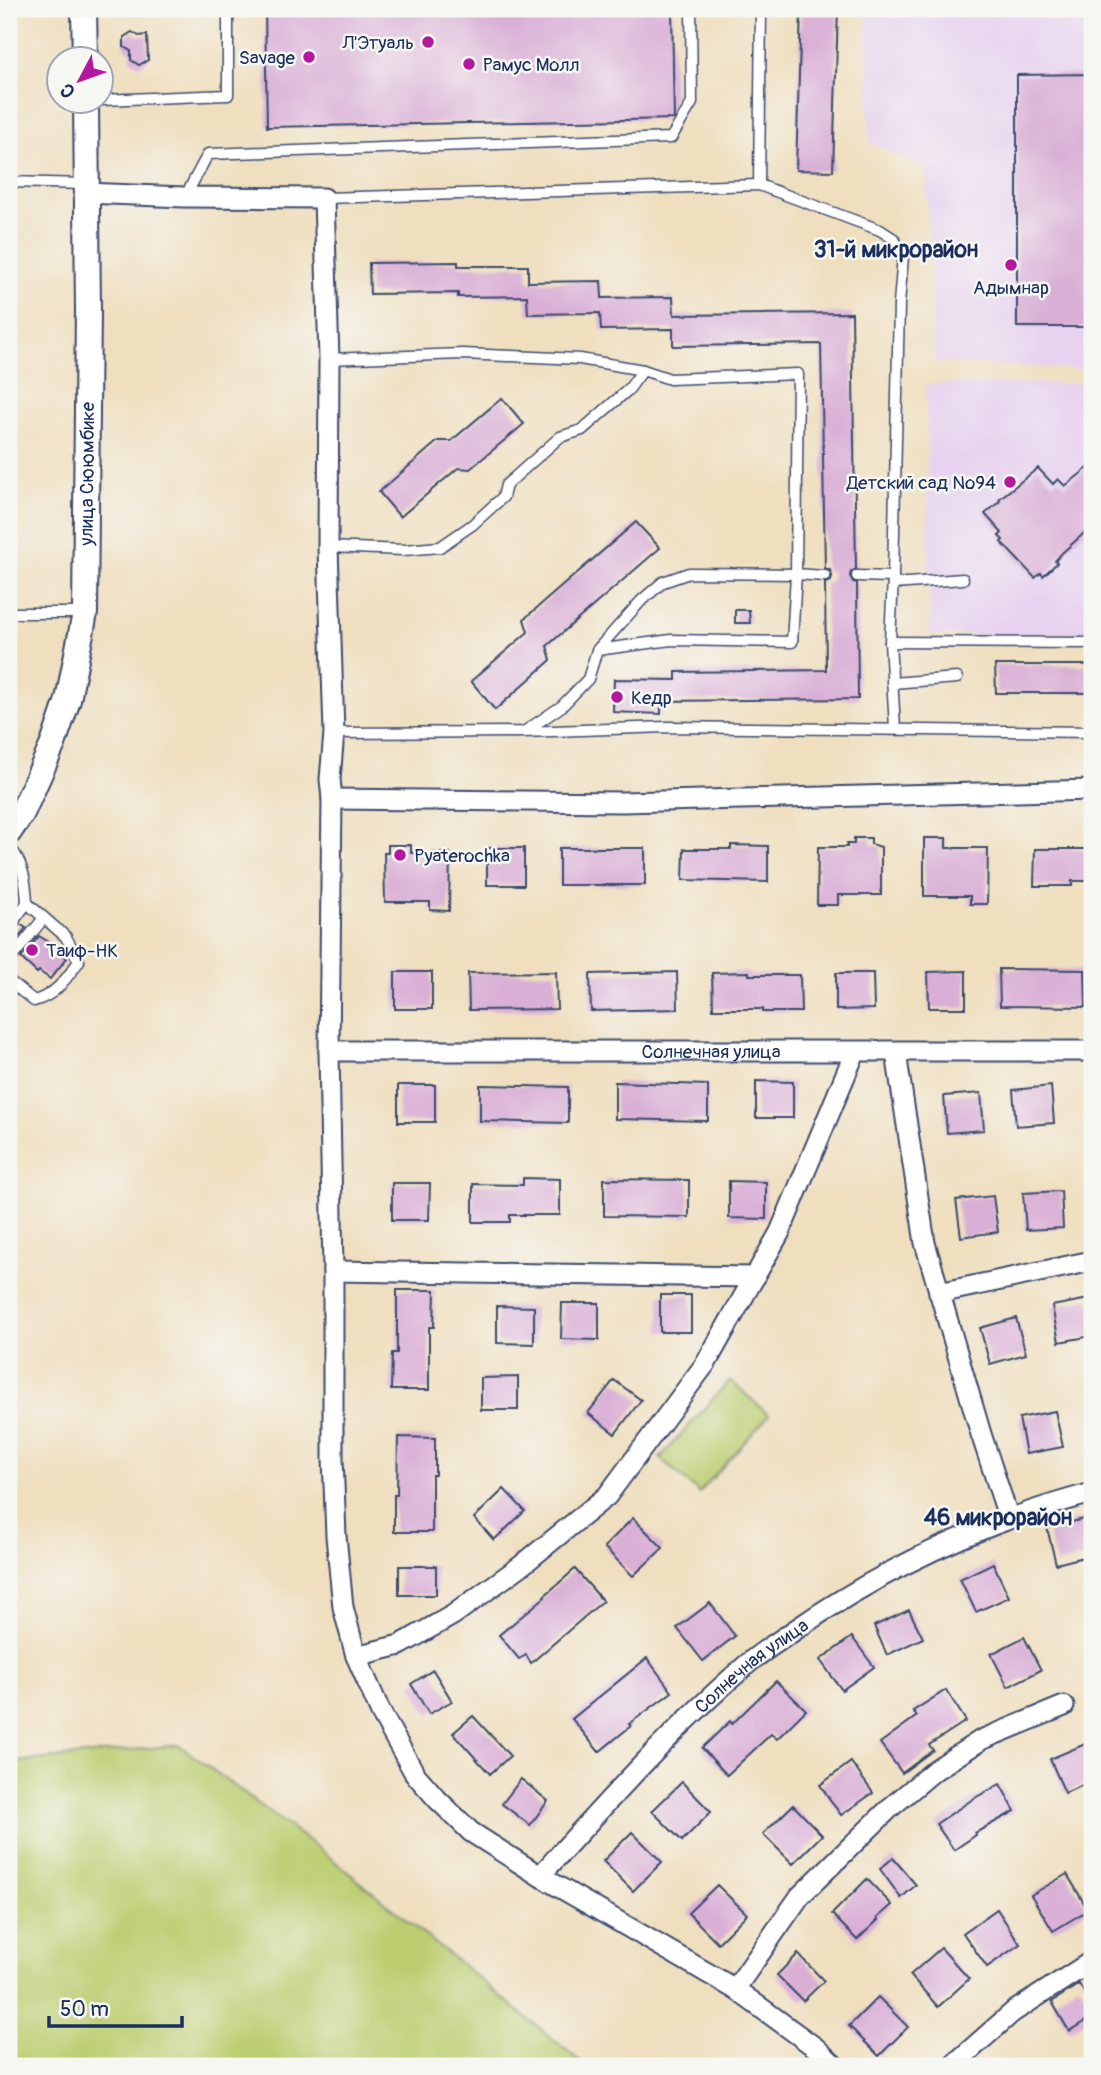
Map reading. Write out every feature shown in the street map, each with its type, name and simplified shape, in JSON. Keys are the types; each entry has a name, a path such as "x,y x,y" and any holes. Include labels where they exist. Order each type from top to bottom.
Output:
{"street":[{"path":"84,9 85,46"},
{"name":"улица Сююмбике","path":"9,832 22,813 54,744 68,700 85,613 88,310 86,116"},
{"path":"85,188 184,197 324,198 329,359 328,547 334,733 330,779 329,1051 333,1458 335,1536 343,1607 356,1657 381,1713 415,1774 471,1832 540,1876 735,1989 816,2048 835,2066"},
{"path":"332,799 622,802 1092,790"},
{"name":"Солнечная улица","path":"329,1051 1092,1051"},
{"path":"356,1657 400,1645 453,1615 522,1565 607,1496 706,1363 755,1277 780,1232 855,1052"},
{"path":"895,1052 925,1244 1009,1519"},
{"path":"939,1293 1092,1261"},
{"path":"333,1271 755,1277"},
{"name":"Солнечная улица","path":"540,1876 639,1766 746,1665 821,1613 904,1565 964,1535 1049,1504 1092,1493"},
{"path":"735,1989 800,1896 891,1807 935,1770 981,1740 1064,1706"},
{"path":"952,2066 1013,2012 1092,1961"}],"lane":[{"path":"116,99 228,95 228,9"},
{"path":"184,197 208,153 671,138 692,103 691,9"},
{"path":"759,185 761,9"},
{"path":"9,182 85,188"},
{"path":"324,198 759,185 880,230 894,239 903,257 899,304 890,642 895,728"},
{"path":"329,359 463,354 580,359 643,370 670,379 798,374 796,573 792,642 671,640 597,650"},
{"path":"328,547 404,550 440,547 472,525 503,497 506,485 561,437 582,430 629,388 643,370"},
{"path":"524,732 562,706 588,679 597,650 641,601 663,582 689,573 796,573 825,576"},
{"path":"857,576 892,580 963,579"},
{"path":"9,613 85,613"},
{"path":"890,642 1092,643"},
{"path":"892,683 957,678"},
{"path":"334,733 524,732 667,727 1092,732"},
{"path":"9,846 18,856 26,879 27,904 9,927"},
{"path":"9,981 34,1001 48,997 63,984 79,961 66,937 27,904"},
{"path":"9,961 44,918"}],"shaded area":[{"name":"Адымнар","path":"866,9 1092,9 1092,370 934,362 926,169 870,142"},
{"name":"Детский сад №94","path":"1092,383 1092,633 930,635 926,384"}],"green space":[{"path":"730,1380 769,1415 699,1493 660,1458"},
{"path":"179,1745 322,1851 586,2066 9,2066 9,1763"}],"building":[{"name":"Рамус Молл","path":"265,9 672,9 674,119 267,127"},
{"path":"801,9 838,9 833,171 796,170"},
{"path":"132,32 139,36 147,35 148,60 139,65 131,60 131,51 124,47 124,37"},
{"path":"1092,74 1092,327 1017,327 1017,75"},
{"path":"458,262 458,266 528,266 528,282 601,281 602,298 673,297 674,315 852,313 856,569 850,576 853,582 857,583 858,699 661,701 661,714 613,712 614,679 676,680 676,672 826,670 825,583 831,581 832,576 830,570 825,569 821,344 673,346 673,329 601,330 600,313 528,314 527,296 458,297 458,293 370,294 369,263"},
{"path":"502,398 524,424 470,469 458,468 400,517 379,492 438,441 451,441"},
{"path":"1092,465 1092,526 1062,553 1055,561 1057,563 1043,576 1041,573 1035,578 1001,542 1003,540 999,536 1002,533 985,514 999,499 1038,468 1053,484 1058,479 1065,486"},
{"path":"636,522 660,548 547,646 551,660 495,710 471,681 528,632 524,619"},
{"path":"735,610 749,610 750,623 735,623"},
{"path":"995,665 1092,665 1092,693 996,693"},
{"path":"854,838 871,838 871,844 881,847 881,895 838,895 838,905 817,905 818,847 847,847 847,844 854,844"},
{"path":"924,838 946,838 946,848 988,848 987,904 970,904 970,896 924,896"},
{"path":"388,845 411,845 411,853 450,853 449,911 430,910 430,902 385,902 384,853 388,853"},
{"path":"731,845 768,846 768,882 683,880 684,849 731,849"},
{"path":"487,848 524,848 524,885 487,885"},
{"path":"559,848 645,848 645,885 559,885"},
{"path":"1035,849 1092,849 1092,881 1072,881 1072,886 1034,886"},
{"path":"20,924 26,928 11,947 9,934"},
{"path":"39,936 57,947 56,950 67,958 50,979 39,971 37,973 21,958"},
{"path":"999,969 1085,970 1086,1007 1000,1006"},
{"path":"966,971 966,1008 929,1008 928,972"},
{"path":"395,972 432,972 432,1009 395,1009"},
{"path":"556,972 557,1009 469,1010 468,973"},
{"path":"677,972 678,1009 591,1011 590,974"},
{"path":"749,972 749,975 800,975 801,1012 713,1009 712,973"},
{"path":"836,973 873,973 874,1009 836,1010"},
{"path":"756,1081 793,1082 793,1118 756,1118"},
{"path":"615,1082 708,1085 708,1121 615,1119"},
{"path":"398,1085 435,1085 435,1122 398,1122"},
{"path":"480,1085 568,1087 568,1123 480,1121"},
{"path":"1051,1086 1054,1123 1016,1126 1013,1090"},
{"path":"981,1093 984,1130 947,1133 944,1096"},
{"path":"523,1178 560,1179 560,1215 510,1215 510,1222 473,1222 473,1184 523,1185"},
{"path":"604,1179 689,1180 689,1217 604,1216"},
{"path":"729,1181 766,1182 766,1219 729,1218"},
{"path":"392,1183 430,1183 429,1220 392,1220"},
{"path":"1061,1191 1063,1228 1026,1230 1023,1193"},
{"path":"993,1196 998,1232 961,1237 956,1200"},
{"path":"397,1290 435,1290 434,1327 429,1327 429,1390 391,1390 392,1353 397,1353"},
{"path":"660,1295 691,1295 691,1332 660,1332"},
{"path":"1089,1299 1092,1336 1059,1342 1052,1306"},
{"path":"562,1303 599,1303 599,1340 561,1339"},
{"path":"497,1306 534,1307 534,1344 497,1343"},
{"path":"1016,1318 1026,1354 990,1364 980,1328"},
{"path":"518,1377 518,1410 481,1410 481,1378"},
{"path":"614,1380 641,1400 615,1434 588,1413"},
{"path":"1055,1411 1063,1447 1026,1454 1019,1418"},
{"path":"398,1437 435,1438 432,1532 394,1532"},
{"path":"504,1489 525,1511 494,1540 474,1518"},
{"path":"633,1518 663,1548 633,1576 604,1547"},
{"path":"1084,1519 1092,1555 1056,1564 1047,1528"},
{"path":"993,1563 1009,1597 976,1612 960,1579"},
{"path":"399,1566 436,1566 436,1595 399,1595"},
{"path":"575,1569 603,1601 531,1663 526,1655 519,1659 499,1635"},
{"path":"710,1603 735,1636 703,1661 677,1628"},
{"path":"909,1610 923,1638 887,1655 874,1626"},
{"path":"852,1637 874,1667 842,1690 820,1660"},
{"path":"1024,1637 1041,1670 1008,1687 991,1654"},
{"path":"647,1658 672,1692 629,1724 631,1726 599,1752 572,1719"},
{"path":"433,1670 452,1701 429,1714 411,1684"},
{"path":"776,1681 806,1710 777,1739 771,1734 727,1775 702,1748 730,1721 732,1724"},
{"path":"946,1690 966,1721 929,1745 933,1750 902,1773 880,1743 917,1716 913,1711"},
{"path":"473,1716 510,1756 490,1774 453,1733"},
{"path":"1085,1744 1092,1762 1092,1781 1065,1793 1050,1759"},
{"path":"851,1762 873,1793 841,1815 820,1785"},
{"path":"521,1779 548,1801 530,1825 502,1804"},
{"path":"682,1782 711,1812 682,1841 652,1811"},
{"path":"1000,1784 1015,1811 975,1833 976,1835 954,1850 936,1824"},
{"path":"793,1805 822,1835 793,1864 763,1834"},
{"path":"632,1832 662,1862 633,1891 603,1861"},
{"path":"893,1858 916,1885 901,1898 880,1869"},
{"path":"1067,1874 1088,1910 1053,1931 1031,1895"},
{"path":"867,1879 892,1905 857,1940 832,1914"},
{"path":"717,1885 747,1914 718,1943 688,1913"},
{"path":"997,1909 1020,1944 987,1967 963,1933"},
{"path":"941,1948 969,1979 938,2007 910,1975"},
{"path":"798,1954 824,1981 803,2001 777,1975"},
{"path":"1079,1984 1092,2006 1092,2017 1069,2031 1052,2002"},
{"path":"878,1997 908,2027 879,2056 849,2026"}],"place":[{"name":"Л'Этуаль","path":"428,42"},
{"name":"Savage","path":"309,57"},
{"name":"Рамус Молл","path":"469,64"},
{"name":"Адымнар","path":"1011,265"},
{"name":"Детский сад №94","path":"1010,482"},
{"name":"Кедр","path":"617,697"},
{"name":"Pyaterochka","path":"400,855"},
{"name":"Таиф-НК","path":"32,950"}],"district":[{"name":"31-й микрорайон","path":"896,249"},
{"name":"46 микрорайон","path":"998,1517"}]}
